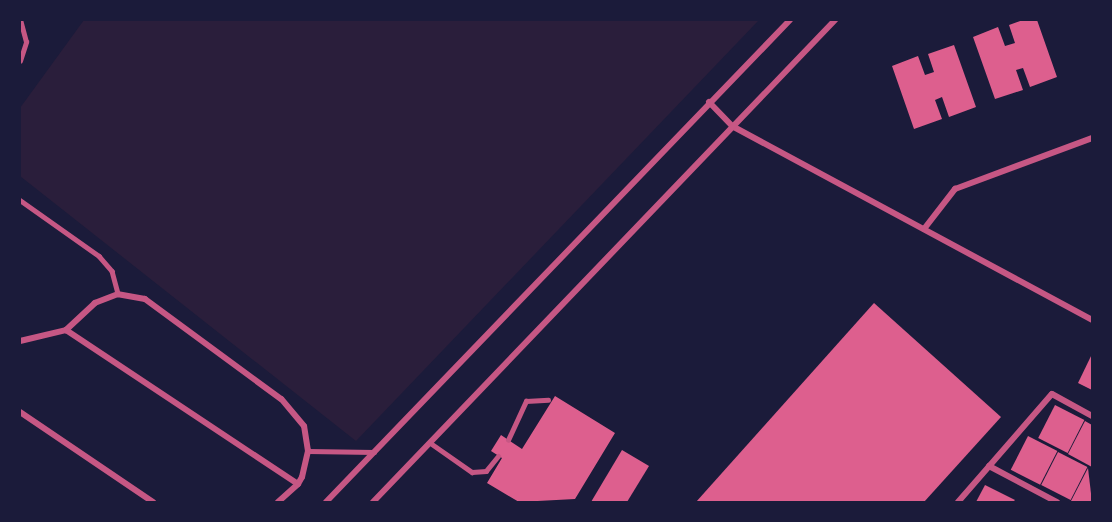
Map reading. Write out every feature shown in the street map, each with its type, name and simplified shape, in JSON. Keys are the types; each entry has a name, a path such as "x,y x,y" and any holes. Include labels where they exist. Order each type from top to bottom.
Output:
{"street":[{"path":"326,502 376,453 709,102 790,20"},
{"path":"373,502 432,444 835,20"},
{"path":"709,102 732,126 1092,320"},
{"path":"924,229 955,189 1092,138"},
{"path":"20,341 66,330 81,313 118,294 145,299 281,399 304,426 308,451 298,484 278,502"},
{"path":"66,330 298,484"},
{"path":"958,502 1052,394 1092,416"},
{"path":"20,412 153,502"},
{"path":"989,466 1057,502"}],"lane":[{"path":"20,20 26,42 20,61"},
{"path":"20,200 99,256 112,271 118,294"},
{"path":"508,440 526,401 548,400"},
{"path":"432,444 472,472 486,471 498,456"},
{"path":"308,451 376,453"}],"shaded area":[{"path":"84,20 759,20 356,441 20,176 20,108"}],"building":[{"path":"1023,20 1037,20 1057,77 1030,87 1023,68 1016,70 1023,90 995,99 973,37 998,27 1005,46 1015,43 1009,25"},
{"path":"954,45 976,107 949,117 942,97 935,100 942,119 914,129 892,66 918,56 925,75 934,72 928,54"},
{"path":"874,303 1001,417 924,502 696,502"},
{"path":"1092,354 1092,390 1078,383"},
{"path":"555,396 615,433 575,499 519,502 487,483 502,458 491,451 501,435 522,449"},
{"path":"1055,405 1084,420 1068,453 1038,438"},
{"path":"1085,421 1092,425 1092,467 1068,454"},
{"path":"1028,436 1057,451 1040,485 1011,470"},
{"path":"622,450 649,466 627,502 591,502"},
{"path":"1058,452 1087,467 1071,500 1041,485"},
{"path":"1088,468 1092,502 1073,502 1071,501"},
{"path":"985,485 1015,500 1013,502 976,502"}]}
